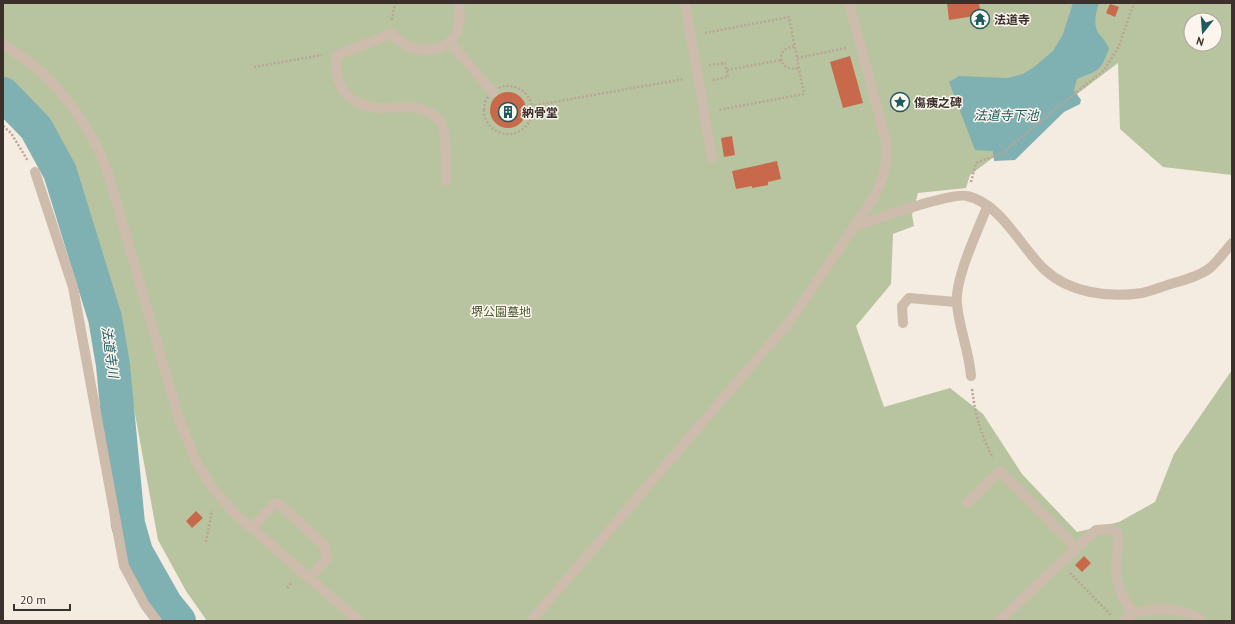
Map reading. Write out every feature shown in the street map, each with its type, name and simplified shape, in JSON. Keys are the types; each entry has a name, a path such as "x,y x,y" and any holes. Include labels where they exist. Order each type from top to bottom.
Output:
{"street":[{"path":"446,181 444,128 440,119 426,111 411,106 380,108 357,103 342,90 336,74 336,57 342,53 392,34 397,41 419,50 437,49 450,43 457,32 460,16 459,3"},
{"path":"685,3 712,158"},
{"path":"531,621 790,321 857,225 882,181 887,163 886,141 849,3"},
{"path":"450,43 493,92"},
{"path":"3,44 39,70 64,95 98,148 108,173 178,419 196,461 212,487 230,509 251,529 359,621"},
{"path":"35,172 73,287 124,566 145,605 157,621"},
{"path":"857,225 940,200 967,196 976,198 998,214 1044,270 1054,277 1091,293 1142,293 1186,279 1209,268 1232,243"},
{"path":"970,376 970,359 956,302 965,262 987,206"},
{"path":"903,323 902,306 909,298 956,302"},
{"path":"967,503 1000,471 1075,547"},
{"path":"251,529 275,503 279,504 324,545 328,558 310,579"},
{"path":"999,621 1075,547 1096,530 1110,529 1117,533 1120,542 1116,576 1127,605 1133,612"},
{"path":"1124,621 1133,612 1162,609 1188,614 1202,621"}],"path":[{"path":"967,196 976,163 1004,152 1104,70 1118,48 1134,3"},
{"path":"691,35 789,17 804,94 704,113"},
{"path":"794,46 784,50 781,60 788,69 799,68"},
{"path":"797,58 860,46"},
{"path":"254,67 322,55 336,57"},
{"path":"726,70 781,60"},
{"path":"716,64 725,63 728,77 719,79"},
{"path":"531,106 698,76"},
{"path":"508,87 516,88 529,98 531,106 529,121 525,127 511,134 496,131 490,126 484,112 488,97 493,92 508,87"},
{"path":"3,126 11,133 35,172"},
{"path":"970,376 975,414 981,435 1000,471"},
{"path":"206,542 212,510"},
{"path":"1060,562 1112,615"},
{"path":"287,588 292,581"}],"green space":[{"name":"堺公園墓地","path":"3,3 1232,3 1232,175 1163,167 1120,129 1118,63 970,175 966,188 918,193 912,215 914,226 893,234 891,284 856,326 884,407 950,388 983,414 1022,474 1077,532 1119,522 1155,502 1174,454 1232,370 1232,621 207,621 186,591 158,540 113,293 73,169 3,90"}],"water":[{"name":"法道寺下池","path":"1073,3 1099,3 1095,24 1109,49 1098,69 1077,79 1074,90 1081,100 1080,104 1064,112 1015,160 994,161 993,151 975,150 949,82 959,76 1008,78 1023,74 1034,67 1053,51 1063,34"}],"building":[{"path":"947,3 979,3 981,15 949,20"},
{"path":"1110,4 1119,7 1115,17 1106,13"},
{"path":"850,56 863,103 843,108 830,62"},
{"name":"納骨堂","path":"512,92 521,97 525,103 525,117 521,123 512,128 504,128 495,123 491,117 490,106 495,97 501,93"},
{"path":"732,136 735,155 724,157 721,138"},
{"path":"777,161 781,179 768,182 768,185 736,189 732,171"},
{"path":"196,511 203,518 192,528 186,521"},
{"path":"1084,556 1091,563 1082,572 1075,565"}],"waterway":[{"name":"法道寺川","path":"3,94 36,128 60,172 105,318 113,365 128,524 136,552 166,605 179,621"}],"place":[{"name":"法道寺","path":"980,19"},
{"name":"傷痍之碑","path":"900,102"},
{"name":"納骨堂","path":"508,112"}]}
